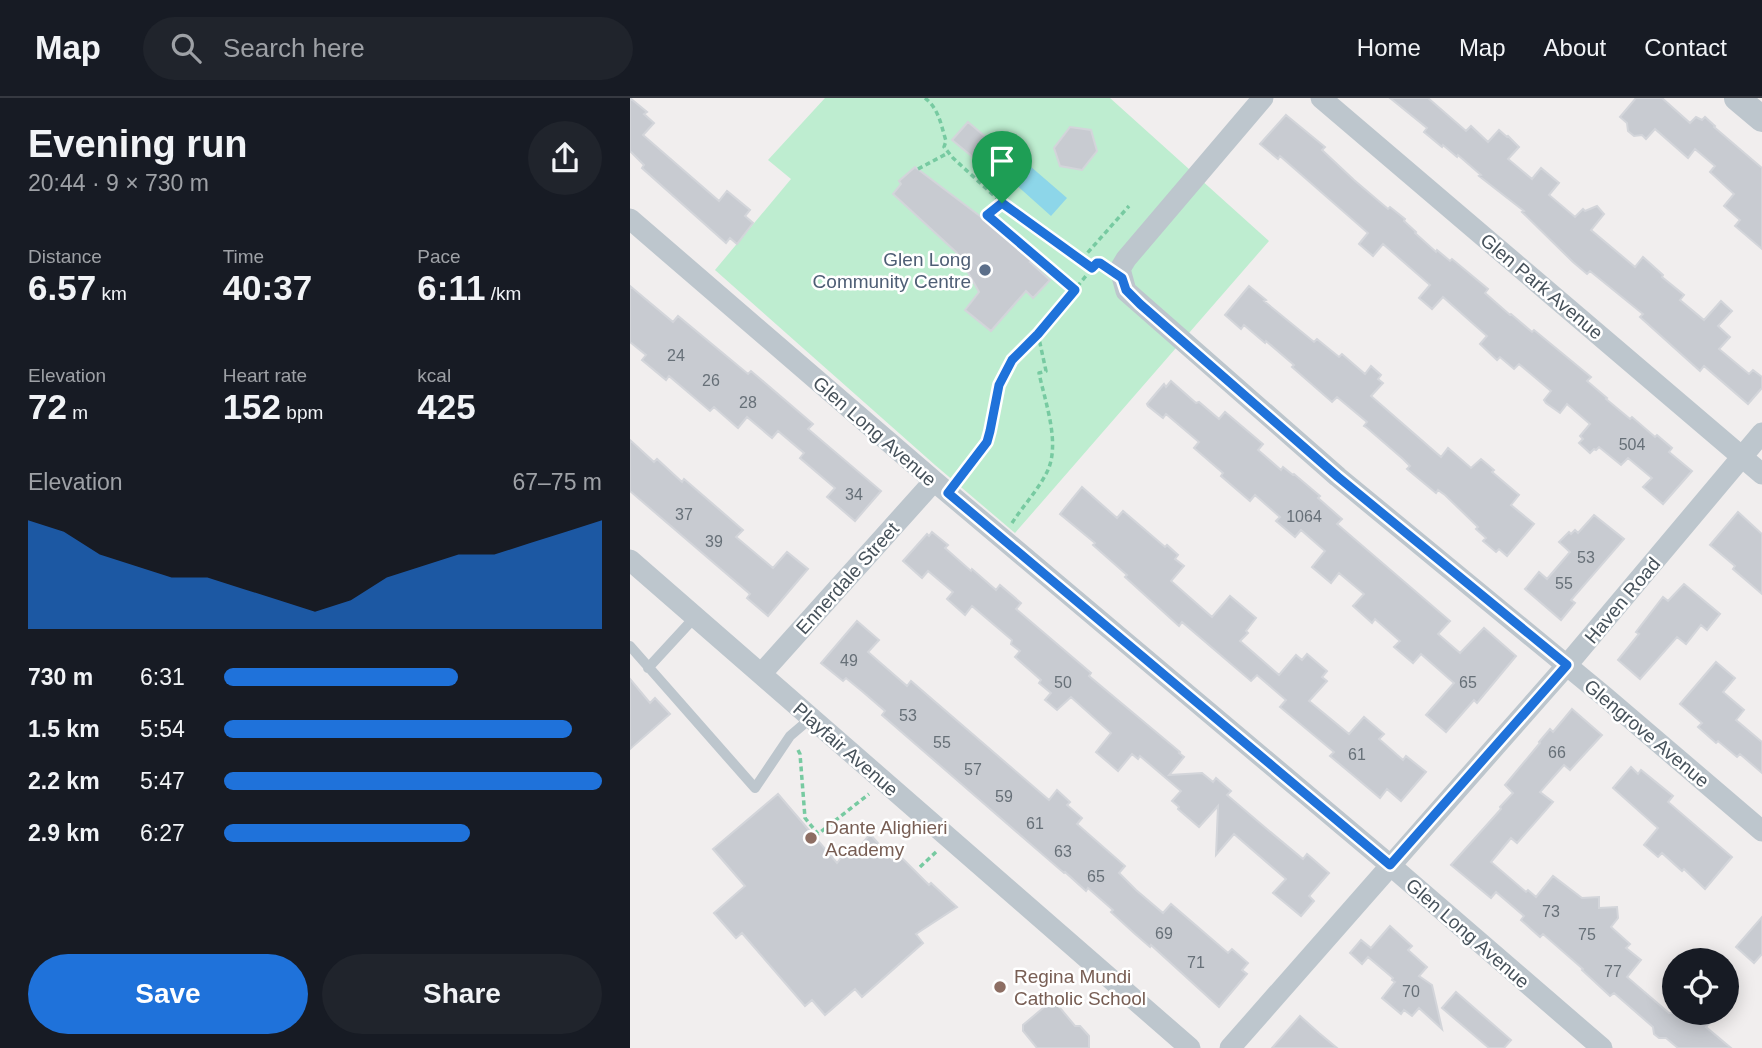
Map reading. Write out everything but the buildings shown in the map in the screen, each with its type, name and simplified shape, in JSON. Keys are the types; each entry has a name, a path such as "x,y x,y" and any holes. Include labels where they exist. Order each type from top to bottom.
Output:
{"street":[{"path":"1122,278 1120,269 1126,259 1263,98"},
{"name":"Glen Park Avenue","path":"1321,98 1762,474"},
{"path":"1737,98 1762,119"},
{"name":"Glen Long Avenue","path":"630,219 1602,1048"},
{"name":"Glengrove Avenue","path":"1122,278 1126,290 1140,304 1327,468 1567,665 1762,831"},
{"name":"Haven Road","path":"1230,1048 1567,665 1762,433"},
{"name":"Ennerdale Street","path":"761,674 941,487"},
{"name":"Playfair Avenue","path":"630,560 1189,1048"}],"lane":[{"path":"649,668 695,617"},
{"path":"630,646 755,788 790,736 811,718"}],"path":[{"path":"925,98 938,113 947,153 1002,203 1092,268"},
{"path":"918,169 947,153"},
{"path":"982,219 1002,203"},
{"path":"1082,259 1129,206"},
{"path":"987,215 1075,290"},
{"path":"941,487 987,442 999,385 1005,372 1092,268 1100,263 1122,278"},
{"path":"1001,537 1046,475 1051,460 1052,435 1039,373 1046,371 1038,334"},
{"path":"790,736 800,754 805,818 818,834 884,782"}],"green space":[{"path":"825,98 1110,98 1269,241 1015,533 715,270 791,179 768,160"}],"water":[{"path":"1030,166 1067,198 1051,216 1014,183"}],"place":[{"name":"Glen Long Community Centre","path":"985,270"},
{"name":"Dante Alighieri Academy","path":"811,838"},
{"name":"Regina Mundi Catholic School","path":"1000,987"}],"route":[{"path":"1002,203 1092,268 1100,263 1122,278 1126,290 1140,304 1338,477 1567,665 1390,865 948,493 987,442 999,385 1012,360 1075,290 987,215 1002,203"}]}
